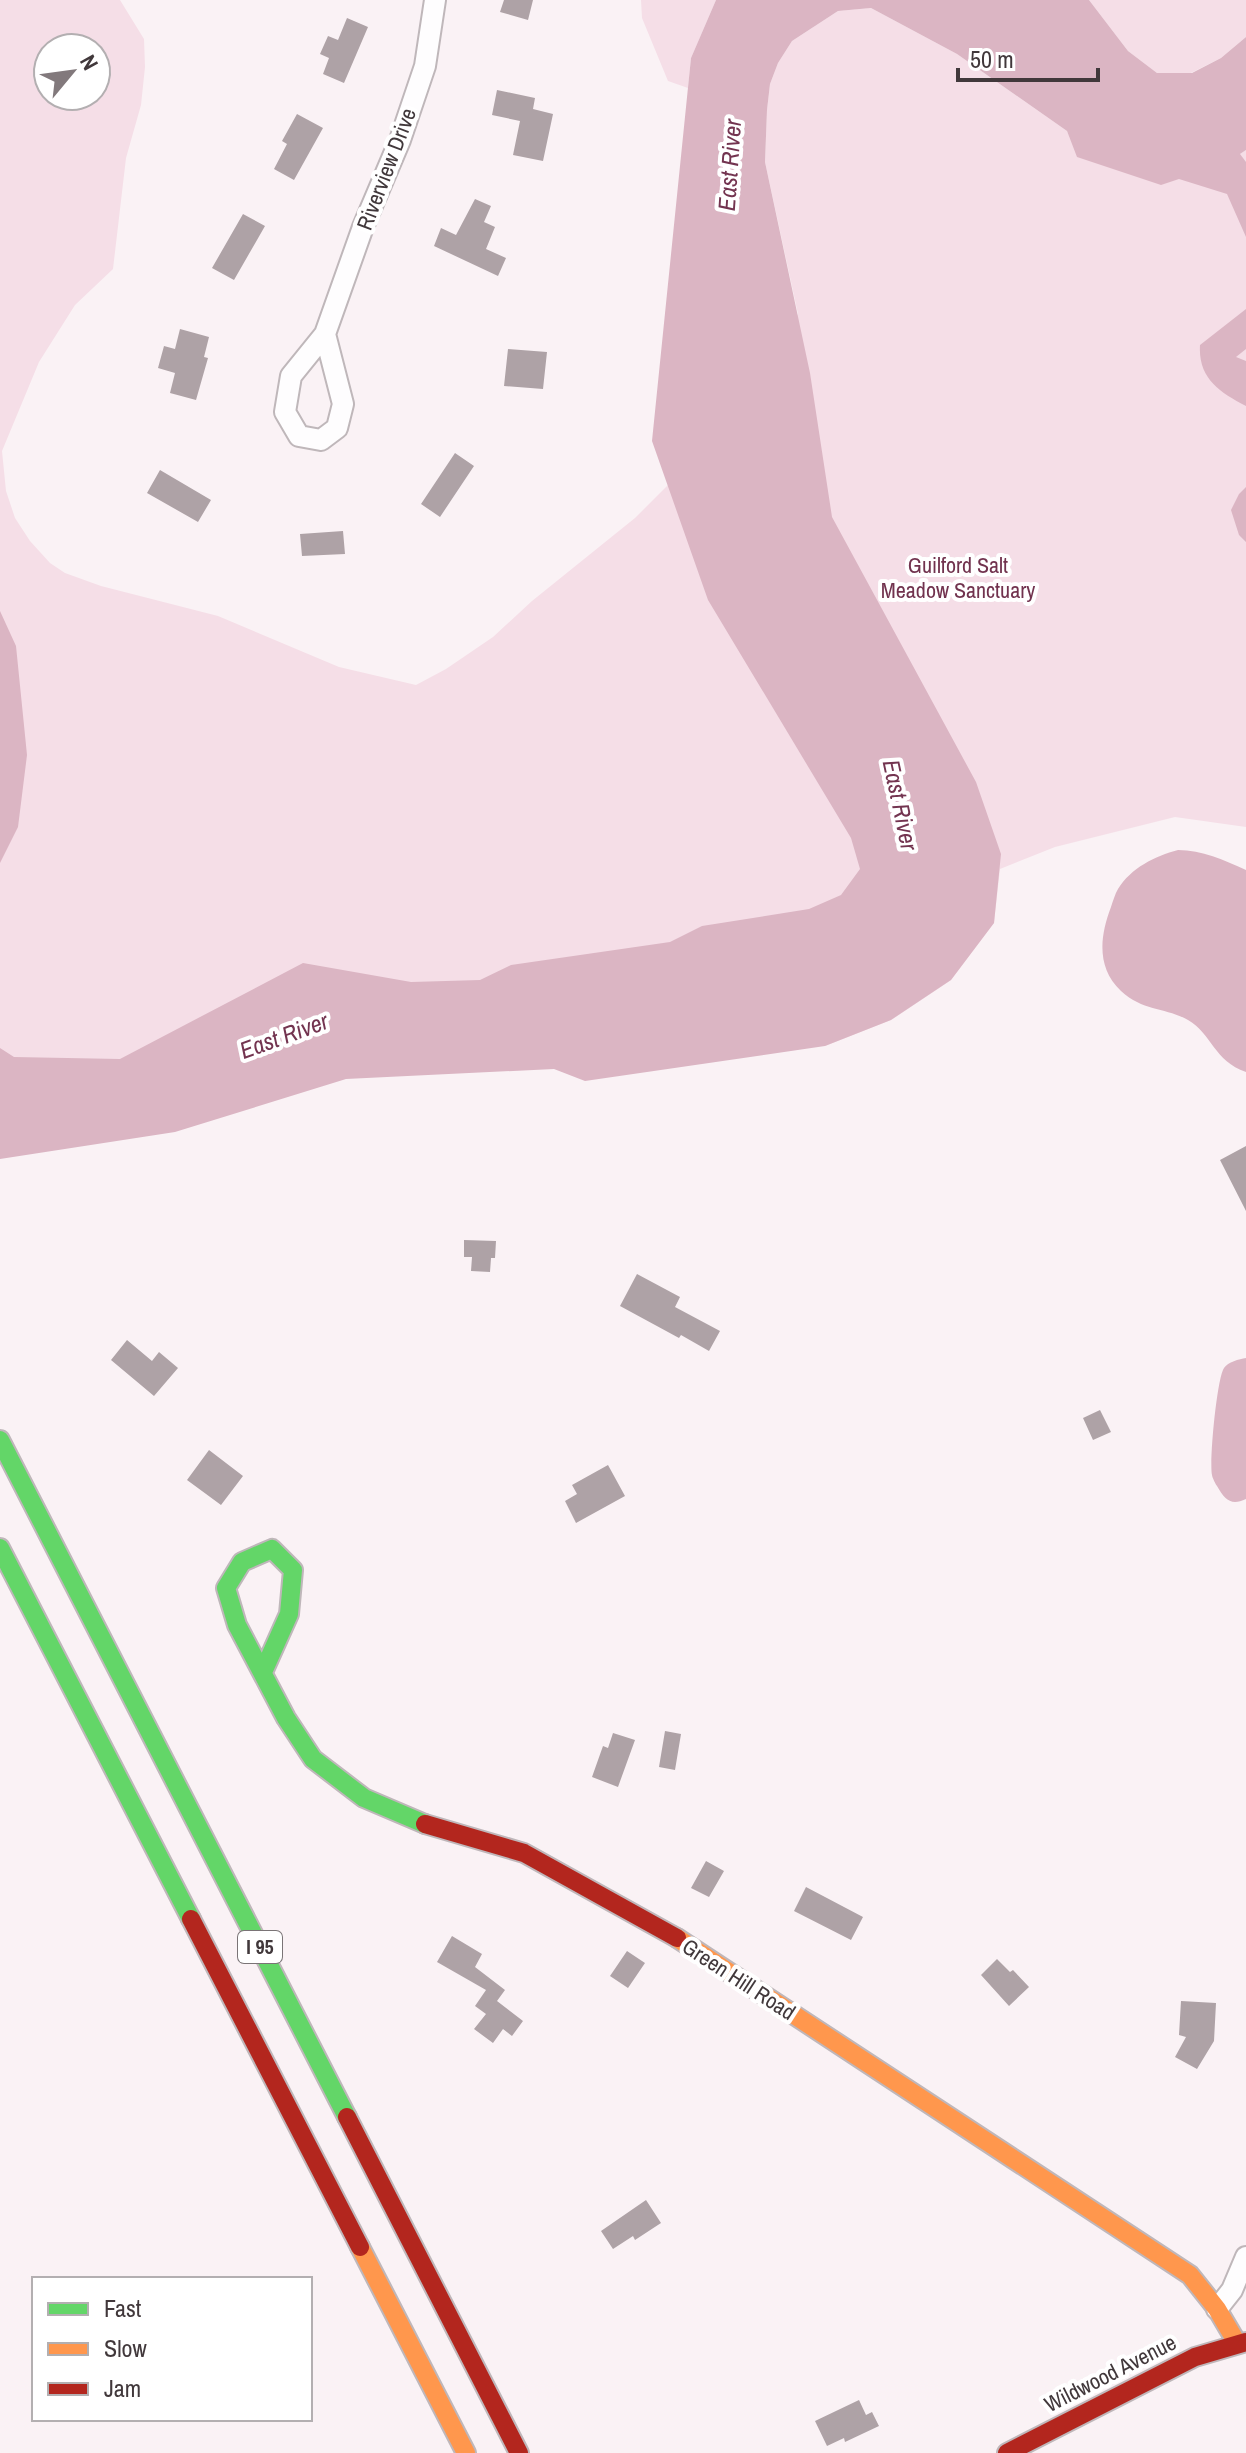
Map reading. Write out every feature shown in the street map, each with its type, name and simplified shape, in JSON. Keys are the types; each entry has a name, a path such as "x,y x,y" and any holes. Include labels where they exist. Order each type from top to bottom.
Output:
{"main road":[{"name":"I 95","path":"0,1440 519,2453"},
{"name":"I 95","path":"0,1548 466,2453"},
{"name":"Green Hill Road","path":"263,1672 289,1614 293,1570 272,1549 242,1562 226,1588 237,1625 286,1718 313,1759 364,1798 432,1827 524,1853 664,1929 1190,2275 1241,2342"},
{"name":"Wildwood Avenue","path":"1007,2453 1195,2357 1241,2342"}],"street":[{"name":"Riverview Drive","path":"325,334 343,404 337,428 321,440 299,436 285,412 291,376 325,334 363,227 400,140 425,66 435,0"},
{"path":"1217,2309 1232,2290 1246,2257"}],"green space":[{"name":"Guilford Salt Meadow Sanctuary","path":"0,0 120,0 144,39 145,67 141,105 126,158 113,269 75,305 39,362 2,451 6,491 15,518 50,563 65,573 101,586 218,616 339,667 416,685 493,637 532,601 635,518 682,471 798,314 765,162 770,84 778,63 792,41 838,11 871,8 957,54 1067,131 1078,157 1240,154 1246,150 1246,827 1175,817 1055,847 1000,869 994,923 951,980 891,1020 825,1046 424,1035 0,1129"},
{"path":"641,0 716,0 691,58 688,88 668,81 642,18"},
{"path":"1089,0 1246,0 1246,37 1221,58 1191,73 1157,73 1128,51"}],"water":[{"name":"East River","path":"716,0 1089,0 1128,51 1157,73 1192,73 1221,58 1246,37 1246,150 1240,154 1246,162 1246,237 1227,194 1179,179 1161,185 1077,157 1067,131 957,54 871,8 838,11 792,41 778,63 770,84 765,162 810,373 832,517 976,782 1001,854 994,923 951,980 891,1020 825,1046 585,1081 554,1069 346,1079 175,1132 0,1159 0,1048 14,1057 120,1059 303,963 411,982 480,980 511,965 670,942 702,926 809,909 841,895 860,869 851,838 708,600 652,441 691,58"},
{"path":"1246,309 1246,349 1236,357 1246,361 1246,406 1212,383 1200,357 1200,345"},
{"path":"1246,487 1246,542 1239,535 1231,510"},
{"path":"0,611 16,646 27,755 18,827 0,863"},
{"path":"1178,850 1221,859 1246,870 1246,1072 1227,1061 1203,1032 1188,1020 1138,1003 1121,991 1107,972 1102,951 1104,929 1118,889 1144,864"},
{"path":"1246,1358 1246,1499 1232,1502 1223,1495 1212,1476 1214,1420 1224,1368 1231,1362"}],"building":[{"path":"504,0 533,0 528,20 500,12"},
{"path":"347,18 368,27 344,83 323,74 329,58 320,54 328,36 338,40"},
{"path":"497,90 535,98 533,109 553,114 543,161 513,155 520,121 492,115"},
{"path":"297,114 323,128 294,180 274,169 287,144 282,141"},
{"path":"475,199 491,206 484,222 495,227 486,249 506,258 498,276 434,246 441,228 456,235"},
{"path":"243,214 265,226 234,280 212,268"},
{"path":"180,329 209,337 204,357 208,358 196,400 170,393 175,373 158,368 164,346 175,349"},
{"path":"508,349 547,352 543,389 504,386"},
{"path":"455,453 474,466 440,517 421,504"},
{"path":"160,470 211,500 198,522 147,493"},
{"path":"343,531 345,554 302,556 300,534"},
{"path":"1246,1146 1246,1211 1220,1160"},
{"path":"464,1240 496,1241 490,1272 471,1271 472,1257 464,1257"},
{"path":"637,1274 680,1297 675,1307 720,1331 709,1351 620,1306"},
{"path":"127,1340 152,1361 159,1352 178,1368 154,1396 111,1360"},
{"path":"1100,1410 1111,1432 1093,1440 1083,1418"},
{"path":"209,1450 243,1476 221,1505 187,1480"},
{"path":"608,1465 625,1496 576,1523 565,1501 577,1494 572,1485"},
{"path":"665,1731 681,1734 675,1770 659,1767"},
{"path":"613,1733 635,1740 618,1787 592,1777 603,1746 608,1748"},
{"path":"706,1861 724,1871 709,1897 691,1888"},
{"path":"806,1887 863,1917 851,1940 794,1911"},
{"path":"452,1936 482,1954 475,1967 505,1990 497,2001 523,2021 512,2036 503,2029 493,2043 474,2029 486,2014 475,2006 486,1990 437,1962"},
{"path":"627,1951 645,1963 628,1988 610,1976"},
{"path":"997,1959 1029,1987 1009,2006 981,1975"},
{"path":"1181,2001 1216,2003 1214,2041 1197,2069 1175,2057 1186,2037 1179,2035"},
{"path":"646,2200 661,2223 635,2240 633,2236 613,2249 601,2231"},
{"path":"859,2400 866,2415 872,2412 879,2426 845,2442 844,2438 827,2446 815,2421"}],"traffic: fast":[{"path":"0,1440 347,2117"},
{"path":"0,1548 191,1919"},
{"path":"263,1672 289,1614 293,1570 272,1549 242,1562 226,1588 237,1625 286,1718 313,1759 364,1798 425,1824"}],"traffic: slow":[{"path":"677,1938 1190,2275 1217,2309 1237,2343"},
{"path":"360,2247 466,2453"}],"traffic: jam":[{"path":"425,1824 524,1853 677,1938"},
{"path":"191,1919 360,2247"},
{"path":"347,2117 519,2453"},
{"path":"1007,2453 1195,2357 1246,2342"}]}
